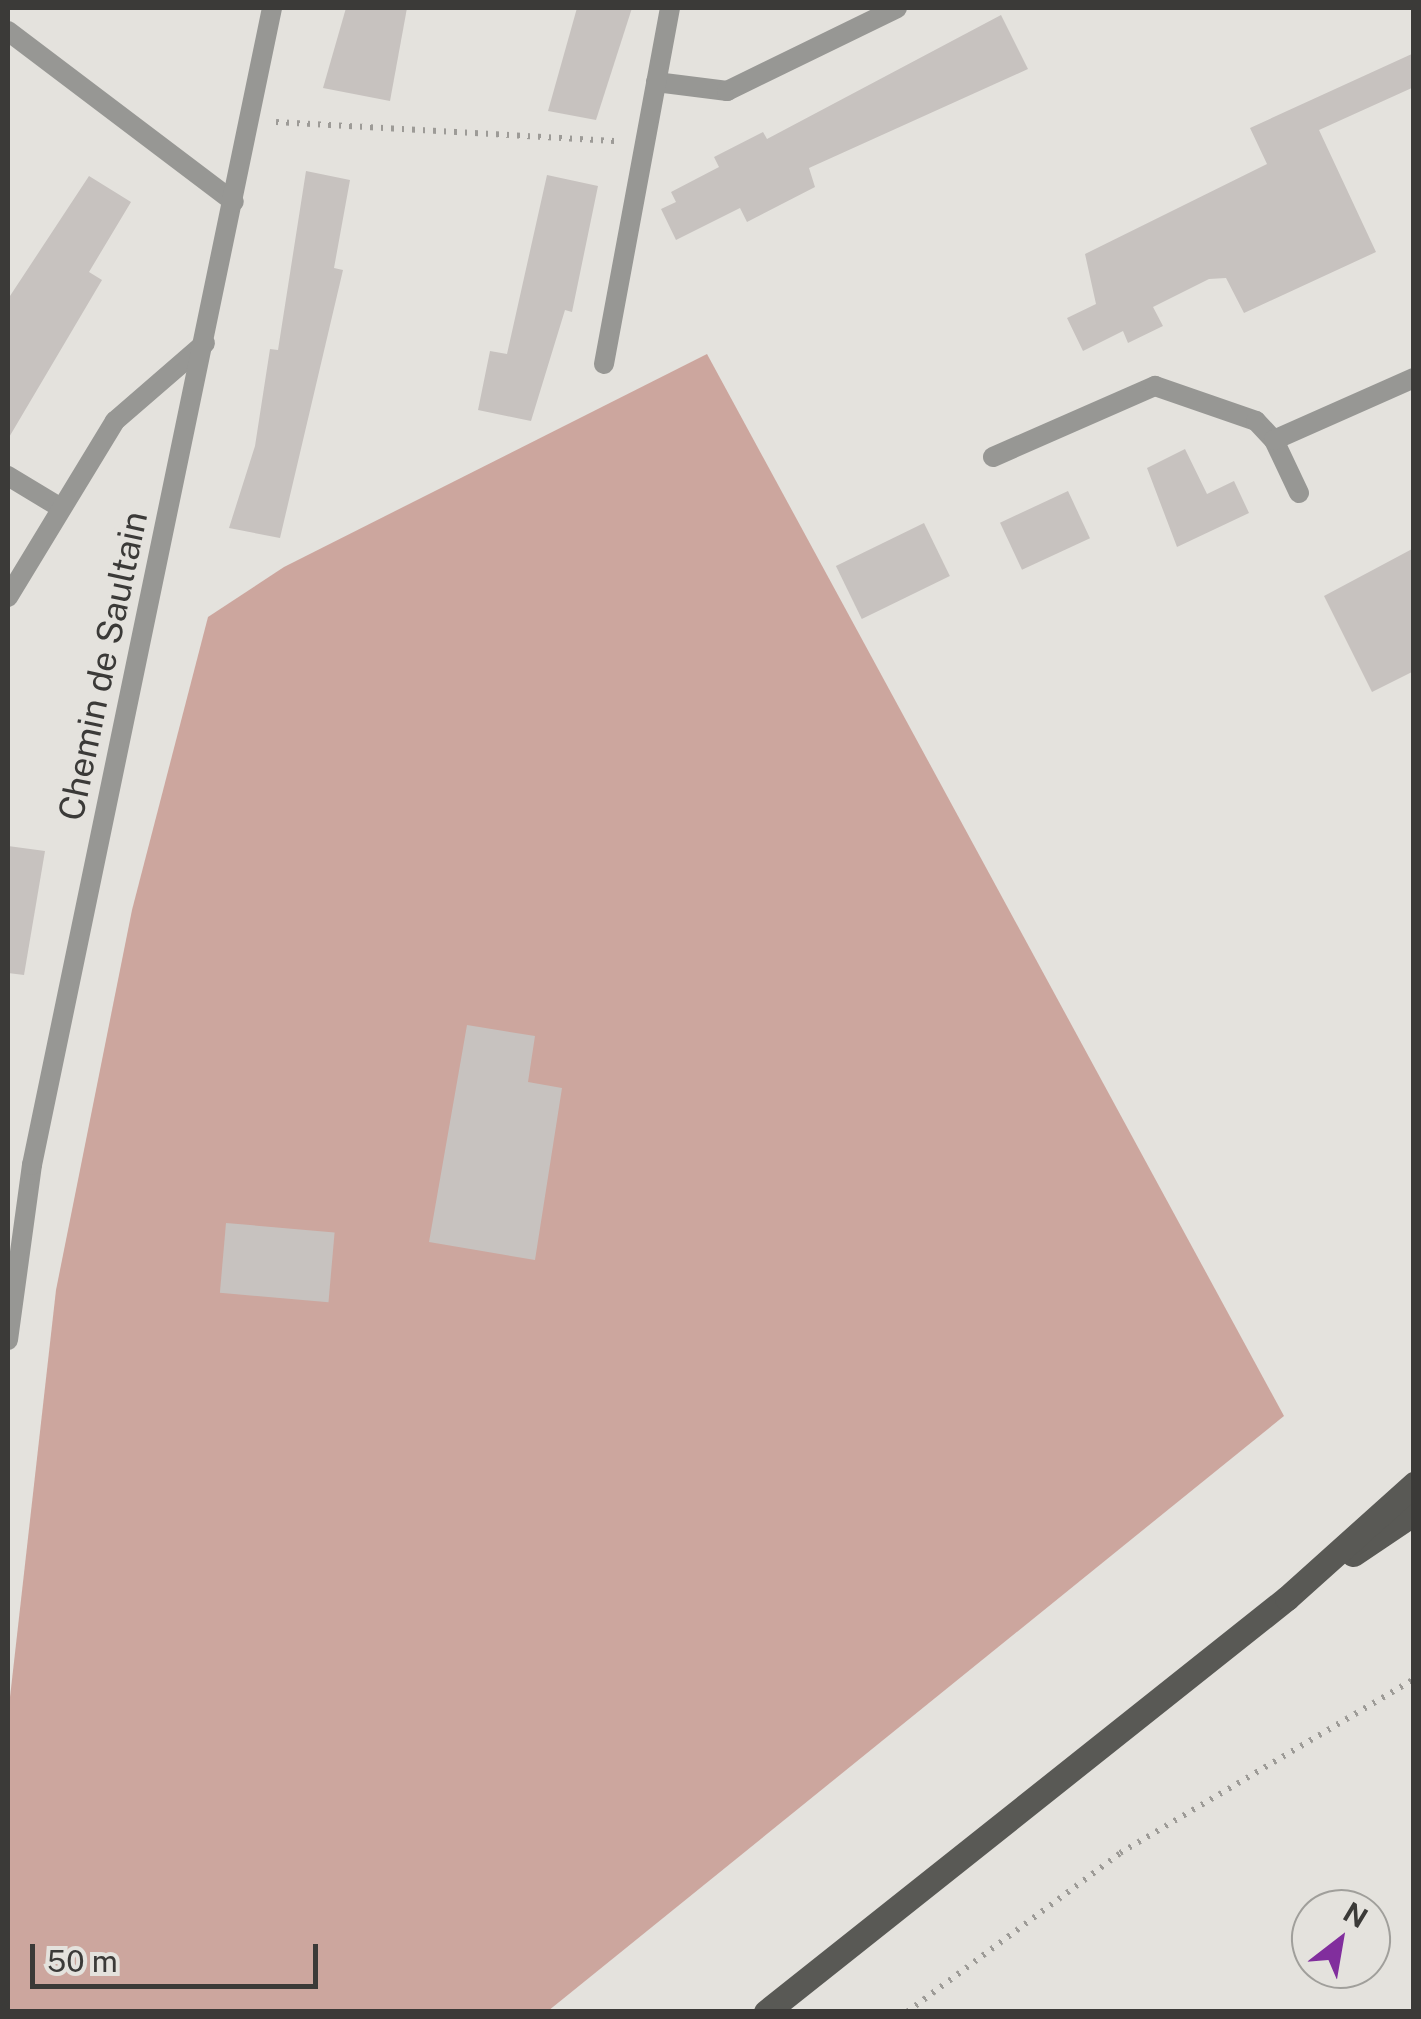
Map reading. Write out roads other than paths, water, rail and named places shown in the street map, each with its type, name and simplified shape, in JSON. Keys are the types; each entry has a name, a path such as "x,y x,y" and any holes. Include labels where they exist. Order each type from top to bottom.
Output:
{"main road":[{"path":"766,2012 1286,1598 1414,1484"},
{"path":"1286,1598 1414,1514"}],"street":[{"name":"Chemin de Saultain","path":"8,1340 32,1165 272,8"},
{"path":"604,364 670,8"},
{"path":"656,82 727,91 898,8"},
{"path":"8,31 234,202"},
{"path":"8,597 125,409 205,343"},
{"path":"1274,440 1414,378"},
{"path":"993,457 1155,386 1256,421 1274,440 1298,493"},
{"path":"8,476 61,508"}]}
